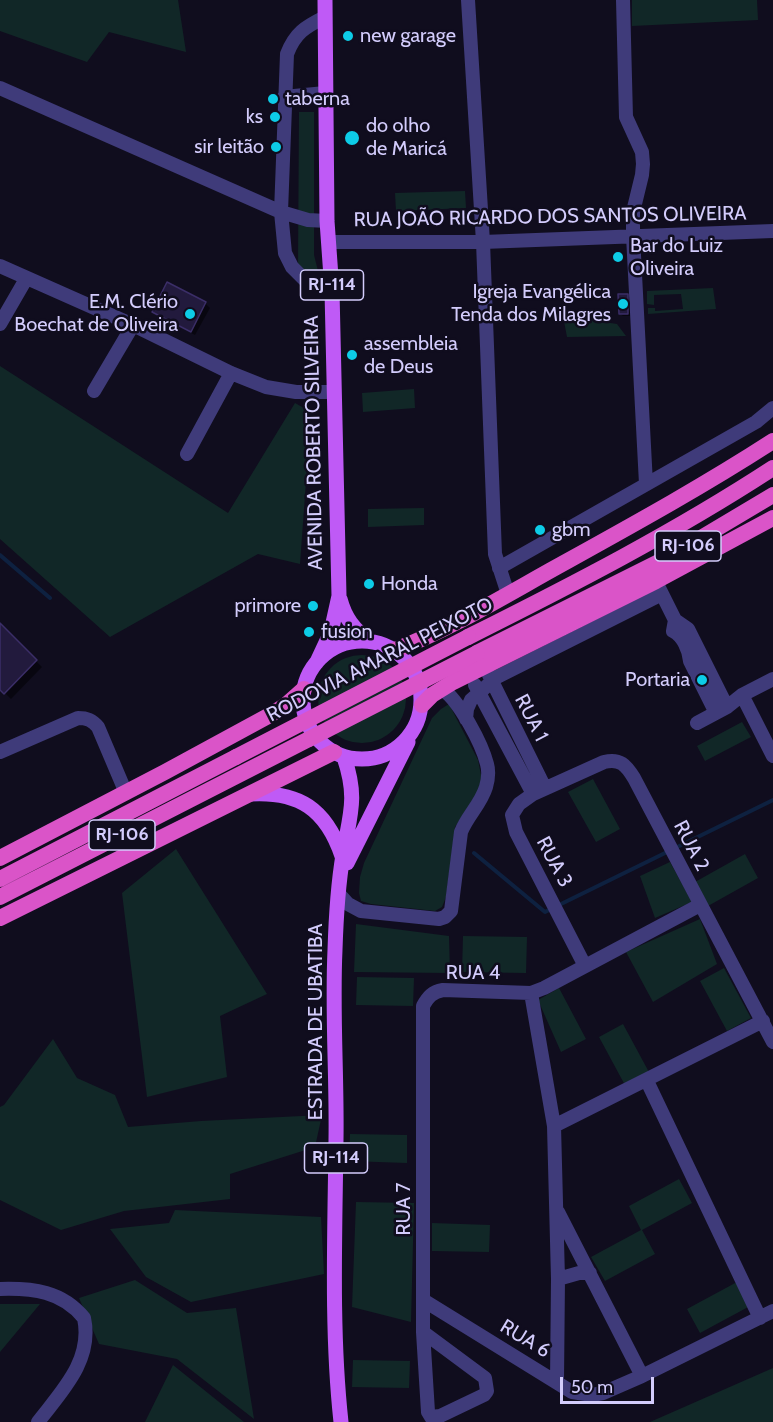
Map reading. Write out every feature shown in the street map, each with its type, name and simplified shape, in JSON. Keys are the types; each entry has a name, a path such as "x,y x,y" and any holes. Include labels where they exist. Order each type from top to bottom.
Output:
{"highway":[{"path":"395,650 508,594 657,511 773,441"},
{"name":"RODOVIA AMARAL PEIXOTO","path":"0,879 622,559 684,524 773,468"},
{"name":"RODOVIA AMARAL PEIXOTO","path":"0,897 244,772 483,658 669,556 773,495"},
{"path":"422,705 442,688 463,677 483,658 659,587 773,519"},
{"path":"0,858 270,715 304,689"},
{"path":"0,918 249,794 339,754"}],"main road":[{"name":"AVENIDA ROBERTO SILVEIRA","path":"317,662 331,632 339,596 332,291 327,221 325,0"},
{"name":"AVENIDA ROBERTO SILVEIRA","path":"339,596 344,612 352,625 370,641"},
{"name":"RJ-114","path":"304,689 311,670 317,662 334,648 344,644 370,641 395,650 408,661 415,671 422,705 414,729 399,747 379,757 367,759 339,754"},
{"path":"304,689 304,710 311,730 317,738 339,754"},
{"name":"ESTRADA DE UBATIBA","path":"341,874 414,729"},
{"name":"ESTRADA DE UBATIBA","path":"339,754 353,788 350,820 342,856 334,975 335,1273 338,1393 341,1422"},
{"path":"249,794 280,794 306,804 321,817 331,830 342,856"}],"street":[{"path":"468,0 483,242 495,554 508,594"},
{"path":"623,0 626,117 642,152 643,164 633,212 633,236 646,484"},
{"path":"325,17 302,30 291,43 287,54 281,212 285,253 292,267 306,281 332,291"},
{"path":"0,88 281,212 308,220 327,221"},
{"path":"284,97 325,93"},
{"name":"RUA JOÃO RICARDO DOS SANTOS OLIVEIRA","path":"329,242 483,242 773,231"},
{"path":"0,266 231,373 276,390 296,393 333,392"},
{"path":"0,324 26,279"},
{"path":"94,392 133,326"},
{"path":"187,454 231,373"},
{"path":"499,568 756,422 773,408"},
{"path":"466,719 468,705 479,691 491,682 659,587 674,625 688,651 690,661 722,710"},
{"path":"674,625 687,628 722,710"},
{"name":"RUA 1","path":"483,658 491,682 539,791"},
{"name":"RUA 1","path":"463,677 471,681 479,691 539,791"},
{"path":"697,723 773,679"},
{"path":"339,894 348,904 361,911 432,919 439,919 449,914 462,832 486,789 488,776 486,760 466,719 452,697 442,688"},
{"path":"742,695 773,756"},
{"path":"0,752 78,718 86,718 98,727 126,793"},
{"name":"RUA 2","path":"539,791 604,762 620,761 627,767 773,1042"},
{"name":"RUA 3","path":"539,791 519,804 512,815 513,824 585,966"},
{"path":"557,1381 558,1280 554,1126 531,993 700,905"},
{"name":"RUA 4","path":"423,1006 432,993 443,990 531,993"},
{"name":"RUA 7","path":"423,1006 423,1332 428,1412 431,1417 441,1416 478,1400 487,1390 485,1378 423,1332"},
{"path":"554,1126 763,1021"},
{"path":"646,1081 767,1314"},
{"path":"557,1210 642,1376"},
{"path":"558,1280 579,1273 590,1273"},
{"path":"0,1289 27,1289 51,1293 64,1299 84,1318 86,1339 76,1370 38,1422"},
{"name":"RUA 6","path":"423,1300 572,1392 581,1395 592,1395 642,1376 767,1314"},
{"path":"536,1369 557,1355"}],"green space":[{"path":"0,0 178,0 186,52 109,32 87,62 0,31"},
{"path":"632,0 757,0 758,20 632,26"},
{"path":"299,112 314,112 314,255 320,279 298,266"},
{"path":"465,191 466,208 396,211 395,193"},
{"path":"713,288 716,309 648,314 648,308 655,308 655,311 683,309 681,294 654,295 654,305 647,304 647,291"},
{"path":"563,316 617,324 626,336 567,337"},
{"path":"0,366 228,513 295,403 311,412 300,564 258,554 110,637 0,539"},
{"path":"414,389 415,408 363,412 362,393"},
{"path":"424,508 424,525 368,527 368,509"},
{"path":"362,655 379,659 393,668 402,682 406,699 402,716 393,730 379,739 362,743 345,739 331,730 322,716 318,699 322,682 331,668 345,659"},
{"path":"449,704 478,760 482,780 478,792 455,827 446,897 442,907 435,911 361,901 360,877 364,863 432,718"},
{"path":"742,722 751,737 705,761 697,746"},
{"path":"593,779 620,829 596,842 568,792"},
{"path":"176,849 267,994 220,1016 227,1077 147,1097 122,893"},
{"path":"745,854 758,878 708,906 695,882"},
{"path":"670,862 692,902 655,918 640,876"},
{"path":"700,919 717,964 653,1002 626,952"},
{"path":"356,924 449,936 450,973 354,972"},
{"path":"463,936 527,937 526,973 462,972"},
{"path":"724,968 751,1018 727,1031 700,981"},
{"path":"357,977 414,978 413,1006 356,1005"},
{"path":"559,988 586,1039 561,1052 538,1000"},
{"path":"623,1024 650,1074 626,1087 599,1037"},
{"path":"53,1039 77,1078 115,1095 128,1127 322,1115 315,1147 230,1174 230,1199 124,1211 61,1230 0,1200 0,1107 4,1105"},
{"path":"350,1134 407,1135 407,1163 349,1161"},
{"path":"679,1179 692,1203 642,1230 655,1254 605,1281 591,1257 641,1230 629,1206"},
{"path":"356,1202 414,1203 411,1322 352,1307"},
{"path":"175,1210 321,1217 324,1274 191,1302 146,1277 110,1229 169,1223"},
{"path":"432,1223 490,1225 489,1252 432,1251"},
{"path":"135,1280 187,1313 236,1308 254,1419 177,1359 99,1344 79,1298"},
{"path":"737,1282 750,1306 700,1333 687,1309"},
{"path":"0,1304 40,1304 0,1352"},
{"path":"353,1360 410,1361 409,1388 352,1387"},
{"path":"173,1365 244,1422 145,1422"},
{"path":"773,1368 773,1422 650,1422"}],"building":[{"path":"167,282 206,302 191,332 152,312"},
{"name":"Igreja Evangélica Tenda dos Milagres","path":"618,294 628,294 628,314 619,314"},
{"path":"0,623 37,660 4,694 0,690"}],"waterway":[{"path":"0,555 50,598"},
{"path":"557,906 773,800"},
{"path":"474,853 545,912 551,909"}],"place":[{"name":"new garage","path":"348,36"},
{"name":"taberna","path":"273,99"},
{"name":"ks","path":"275,117"},
{"name":"do olho de Maricá","path":"352,138"},
{"name":"sir leitão","path":"276,147"},
{"name":"Bar do Luiz Oliveira","path":"618,257"},
{"name":"Igreja Evangélica Tenda dos Milagres","path":"623,304"},
{"name":"E.M. Clério Boechat de Oliveira","path":"190,314"},
{"name":"assembleia de Deus","path":"352,355"},
{"name":"gbm","path":"540,530"},
{"name":"Honda","path":"369,584"},
{"name":"primore","path":"313,606"},
{"name":"fusion","path":"309,632"},
{"name":"Portaria","path":"702,680"}]}
